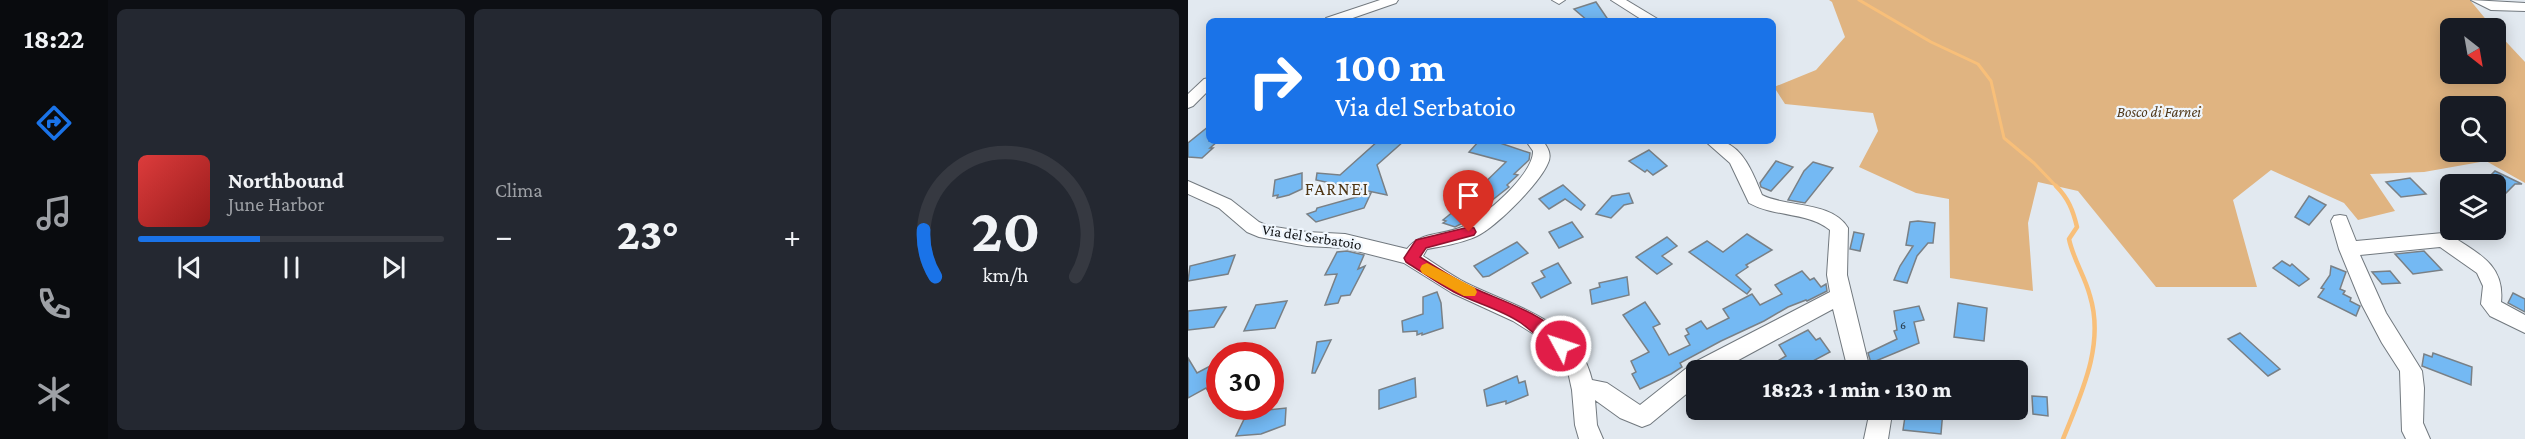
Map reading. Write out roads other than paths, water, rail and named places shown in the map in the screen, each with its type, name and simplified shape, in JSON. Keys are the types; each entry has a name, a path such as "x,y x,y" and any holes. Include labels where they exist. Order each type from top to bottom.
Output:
{"street":[{"path":"1340,18 1392,0"},
{"path":"1617,0 1649,18"},
{"path":"2477,0 2491,6 2525,7"},
{"path":"1188,103 1206,85"},
{"path":"1411,258 1421,244 1469,232 1481,226 1540,164 1543,155 1537,144"},
{"path":"1717,144 1736,159 1755,199 1775,208 1825,218 1839,228 1837,275 1840,297 1856,360"},
{"name":"Via del Serbatoio","path":"1188,187 1225,204 1253,227 1265,232 1307,239 1345,241 1394,252 1411,258 1446,281 1520,315 1547,332 1577,363 1583,390 1586,425 1591,439"},
{"path":"2340,221 2348,249 2379,319 2411,372 2410,421 2418,439"},
{"path":"2348,249 2443,240 2484,268 2493,286 2491,304 2497,310 2525,325"},
{"path":"1720,360 1840,297"},
{"path":"1583,390 1599,390 1628,411 1642,417 1686,382"},
{"path":"1876,439 1878,420"}],"waterway":[{"path":"1859,0 1931,42 1978,64 1991,81 2004,138 2034,163 2057,187"},
{"path":"2056,186 2067,200 2077,227 2069,239 2090,296 2095,333 2089,369 2063,439"}],"district":[{"name":"FARNEI","path":"1337,189"}],"park label":[{"name":"Bosco di Farnei","path":"2159,112"}]}
